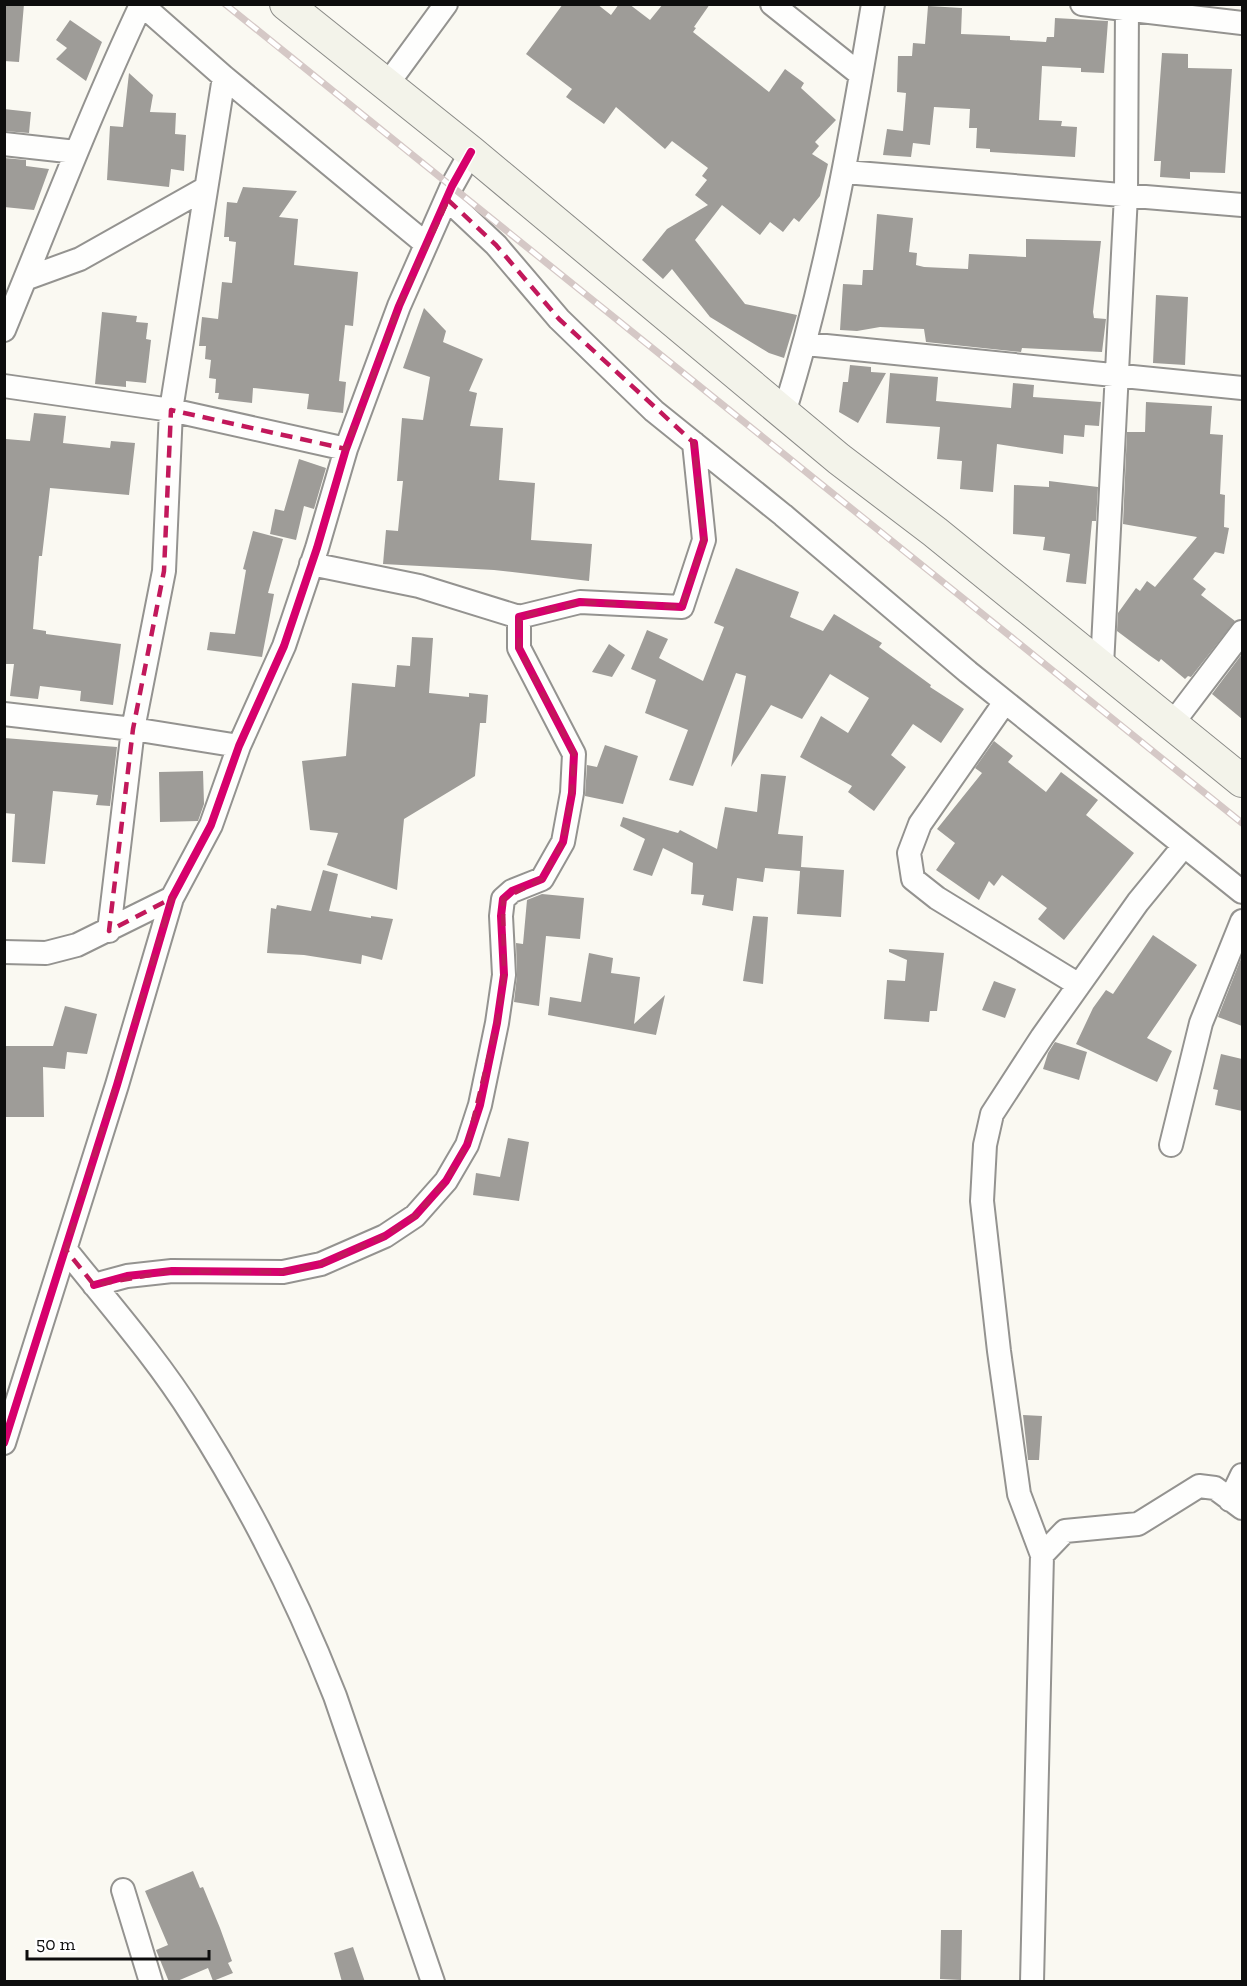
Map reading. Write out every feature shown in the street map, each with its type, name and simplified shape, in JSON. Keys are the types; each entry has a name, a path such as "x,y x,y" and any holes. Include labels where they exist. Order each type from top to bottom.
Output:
{"street":[{"path":"5,329 76,152 141,4 224,77 426,244"},
{"path":"286,4 471,152 784,413 1102,666 1242,781"},
{"path":"386,86 446,4"},
{"path":"772,4 861,75"},
{"path":"784,413 806,344 845,172 873,4"},
{"path":"1082,4 1127,7 1242,22"},
{"path":"1102,666 1126,195 1127,7"},
{"path":"109,931 133,729 164,572 171,410 224,77"},
{"path":"4,144 76,152"},
{"path":"4,1443 66,1250 172,898 211,825 239,746 284,646 346,449 399,306 448,200 452,186 471,152"},
{"path":"845,172 1242,205"},
{"path":"25,279 80,259 206,188"},
{"path":"448,200 496,245 559,319 654,411 1005,702 1242,892"},
{"path":"806,344 1242,388"},
{"path":"4,386 171,410 346,449"},
{"path":"311,564 419,586 519,617 580,602 682,607 704,540 694,443"},
{"path":"94,1285 128,1276 172,1271 283,1272 321,1264 385,1236 415,1216 446,1181 466,1145 473,1125 497,1023 504,975 501,916 503,899 512,891 542,879 563,842 572,793 574,754 519,648 519,617"},
{"path":"1172,724 1242,632"},
{"path":"1005,702 920,824 909,853 913,879 937,898 1079,985"},
{"path":"4,714 133,729 239,746"},
{"path":"1032,1982 1042,1556 1019,1494 999,1351 982,1201 985,1145 992,1114 1138,902 1183,847"},
{"path":"4,952 46,953 78,945 172,898"},
{"path":"1171,1145 1201,1023 1242,921"},
{"path":"66,1250 192,1414 249,1512 300,1612 345,1725 433,1982"},
{"path":"1042,1556 1065,1531 1138,1524 1199,1486 1215,1488 1236,1504 1242,1475"},
{"path":"123,1890 151,1982"}],"highlighted area":[{"path":"448,200 496,245 559,319 694,443 704,540 682,607 580,602 519,617 519,648 574,754 572,793 563,842 542,879 503,899 504,975 497,1023 467,1145 446,1181 415,1216 385,1236 321,1264 283,1272 172,1271 94,1285 66,1250 172,898 109,931 133,729 164,571 171,410 346,449 399,306"}],"building":[{"path":"4,4 24,4 19,62 4,61"},
{"path":"563,4 597,4 611,15 619,4 629,4 650,20 663,4 710,4 693,32 769,92 785,69 804,83 801,88 836,120 815,142 819,146 812,154 828,164 820,196 799,222 794,218 783,232 770,222 760,235 722,205 695,240 745,304 797,315 784,358 769,353 710,317 672,269 663,279 642,260 667,229 708,205 695,195 707,180 702,176 708,168 672,141 665,149 616,107 604,124 566,97 572,89 526,54"},
{"path":"928,6 962,8 961,34 1010,36 1010,40 1046,42 1047,37 1054,37 1055,18 1108,21 1104,73 1081,72 1081,68 1042,66 1039,120 1062,121 1061,126 1077,127 1075,157 990,152 990,149 976,148 977,128 969,128 970,109 934,107 930,145 913,143 911,157 883,155 887,129 903,131 906,93 897,92 898,56 912,56 913,43 925,44"},
{"path":"70,20 102,42 86,81 56,59 67,48 56,40"},
{"path":"1162,53 1188,54 1188,68 1232,69 1225,173 1190,172 1190,179 1160,177 1161,161 1154,161"},
{"path":"129,73 153,95 150,112 176,113 175,134 186,135 184,171 171,169 169,187 107,180 110,126 123,127"},
{"path":"4,109 31,112 29,133 4,131"},
{"path":"4,158 26,160 26,166 49,169 34,210 4,207"},
{"path":"243,187 297,191 279,217 298,219 294,265 358,272 353,326 345,325 339,381 346,382 343,413 307,409 309,394 253,388 252,403 218,399 219,393 215,393 216,379 209,378 211,360 205,359 206,346 199,346 202,317 218,319 222,282 232,283 236,242 229,241 229,237 224,237 227,202 237,203"},
{"path":"877,214 913,218 909,252 917,253 916,265 924,267 968,269 969,254 1026,257 1026,239 1101,241 1093,312 1094,318 1106,319 1102,352 1022,348 1021,352 926,342 924,329 880,327 857,331 840,330 843,284 862,285 863,270 873,270"},
{"path":"1156,295 1188,297 1185,365 1153,363"},
{"path":"424,308 446,331 443,342 483,359 469,391 477,393 470,426 503,428 499,480 535,483 531,540 592,544 589,581 494,570 383,564 386,530 398,531 403,481 397,481 402,418 423,420 430,377 403,368"},
{"path":"102,312 137,316 136,322 148,323 146,339 151,340 146,383 126,381 126,387 95,384"},
{"path":"850,365 871,367 871,372 886,373 858,423 839,412 843,382 848,382"},
{"path":"890,373 938,377 936,401 1011,408 1013,383 1034,385 1033,397 1101,402 1099,426 1085,425 1084,437 1064,435 1063,454 997,444 993,492 960,489 962,461 937,459 940,427 886,423"},
{"path":"1146,402 1212,406 1210,434 1223,435 1220,494 1225,495 1224,527 1229,528 1224,554 1215,552 1193,579 1206,589 1201,595 1235,621 1191,677 1188,676 1185,679 1161,659 1159,662 1117,631 1118,613 1136,588 1140,591 1147,581 1155,587 1197,537 1123,524 1127,432 1145,432"},
{"path":"34,413 66,416 63,443 110,448 111,441 135,443 129,495 50,488 42,556 39,556 33,629 46,631 46,634 121,644 113,705 80,701 81,691 40,686 38,699 10,696 14,664 6,664 4,654 4,456 6,439 30,441"},
{"path":"299,459 326,468 314,509 304,506 296,540 270,534 275,509 284,511"},
{"path":"1049,481 1098,487 1096,521 1092,521 1086,584 1066,582 1070,554 1043,550 1045,537 1013,534 1014,485 1049,487"},
{"path":"253,531 283,539 268,593 274,594 262,657 207,650 210,632 235,634 246,570 243,569"},
{"path":"736,568 799,592 790,617 823,631 834,614 882,643 879,647 931,685 930,687 964,709 941,743 913,724 891,755 906,767 874,811 848,792 852,786 800,757 821,716 848,733 869,698 830,674 802,719 771,705 731,767 746,676 736,673 693,786 669,780 688,730 645,713 656,680 631,669 647,630 668,639 659,658 703,681 724,627 714,623"},
{"path":"412,637 433,638 429,693 469,697 469,693 488,695 486,723 480,723 475,776 404,819 397,890 327,865 338,833 310,830 302,761 346,756 352,683 395,687 397,665 410,666"},
{"path":"609,644 625,655 612,677 592,672"},
{"path":"1242,654 1242,719 1212,694"},
{"path":"4,738 117,747 110,806 96,805 98,795 53,791 45,864 12,862 15,814 4,813"},
{"path":"994,741 1013,756 1008,762 1046,792 1061,772 1098,800 1086,815 1134,853 1064,940 1038,919 1047,908 1002,875 994,886 989,881 979,900 936,870 955,843 937,829 982,773 975,768"},
{"path":"605,745 638,756 623,804 585,796 587,765 597,767"},
{"path":"203,771 204,804 198,821 160,822 159,772"},
{"path":"761,774 786,776 778,834 803,836 801,867 844,870 841,917 797,914 800,871 765,868 763,882 737,878 733,911 702,905 704,895 691,894 693,863 663,848 652,876 633,870 645,839 620,826 623,817 678,833 680,830 717,849 725,807 757,812"},
{"path":"323,870 338,874 329,911 393,919 382,960 362,955 361,964 304,955 267,953 271,908 276,909 277,905 311,911"},
{"path":"542,894 584,898 580,939 546,936 539,1006 514,1002 517,975 516,943 523,944 527,900"},
{"path":"753,916 768,917 763,984 743,981"},
{"path":"1153,935 1197,965 1147,1038 1172,1051 1157,1082 1076,1044 1093,1008 1106,990 1113,994"},
{"path":"889,949 944,953 937,1011 930,1011 929,1022 884,1019 887,980 905,981 907,960 889,952"},
{"path":"589,953 613,958 611,973 640,977 634,1024 665,995 656,1035 548,1015 550,997 581,1002"},
{"path":"1242,956 1242,1026 1218,1017"},
{"path":"994,981 1016,989 1005,1018 982,1010"},
{"path":"65,1006 97,1014 87,1054 67,1052 65,1069 43,1067 44,1117 4,1117 4,1046 53,1046"},
{"path":"1055,1042 1087,1052 1079,1080 1043,1069 1048,1053"},
{"path":"1221,1054 1242,1059 1242,1111 1215,1105 1218,1090 1213,1089"},
{"path":"508,1138 529,1142 519,1201 473,1195 476,1173 500,1177"},
{"path":"1023,1415 1042,1416 1039,1460 1028,1460"},
{"path":"193,1871 200,1888 203,1887 220,1928 232,1961 228,1963 233,1973 213,1981 208,1968 175,1982 169,1982 156,1950 168,1945 145,1891"},
{"path":"941,1930 962,1930 961,1980 940,1979"},
{"path":"353,1947 365,1982 342,1982 334,1953"}],"railway":[{"path":"225,4 1242,823"}],"cycle path":[{"path":"4,1443 117,1085 172,898 211,825 239,746 284,646 317,548 346,449 399,306 452,186 471,152"},
{"path":"94,1285 127,1276 172,1271 283,1272 321,1264 385,1236 415,1216 446,1181 467,1145 480,1105 497,1023 504,975 501,916 503,899 512,891 542,879 563,842 572,793 574,754 519,648 519,617 580,602 682,607 704,540 694,443"}]}
